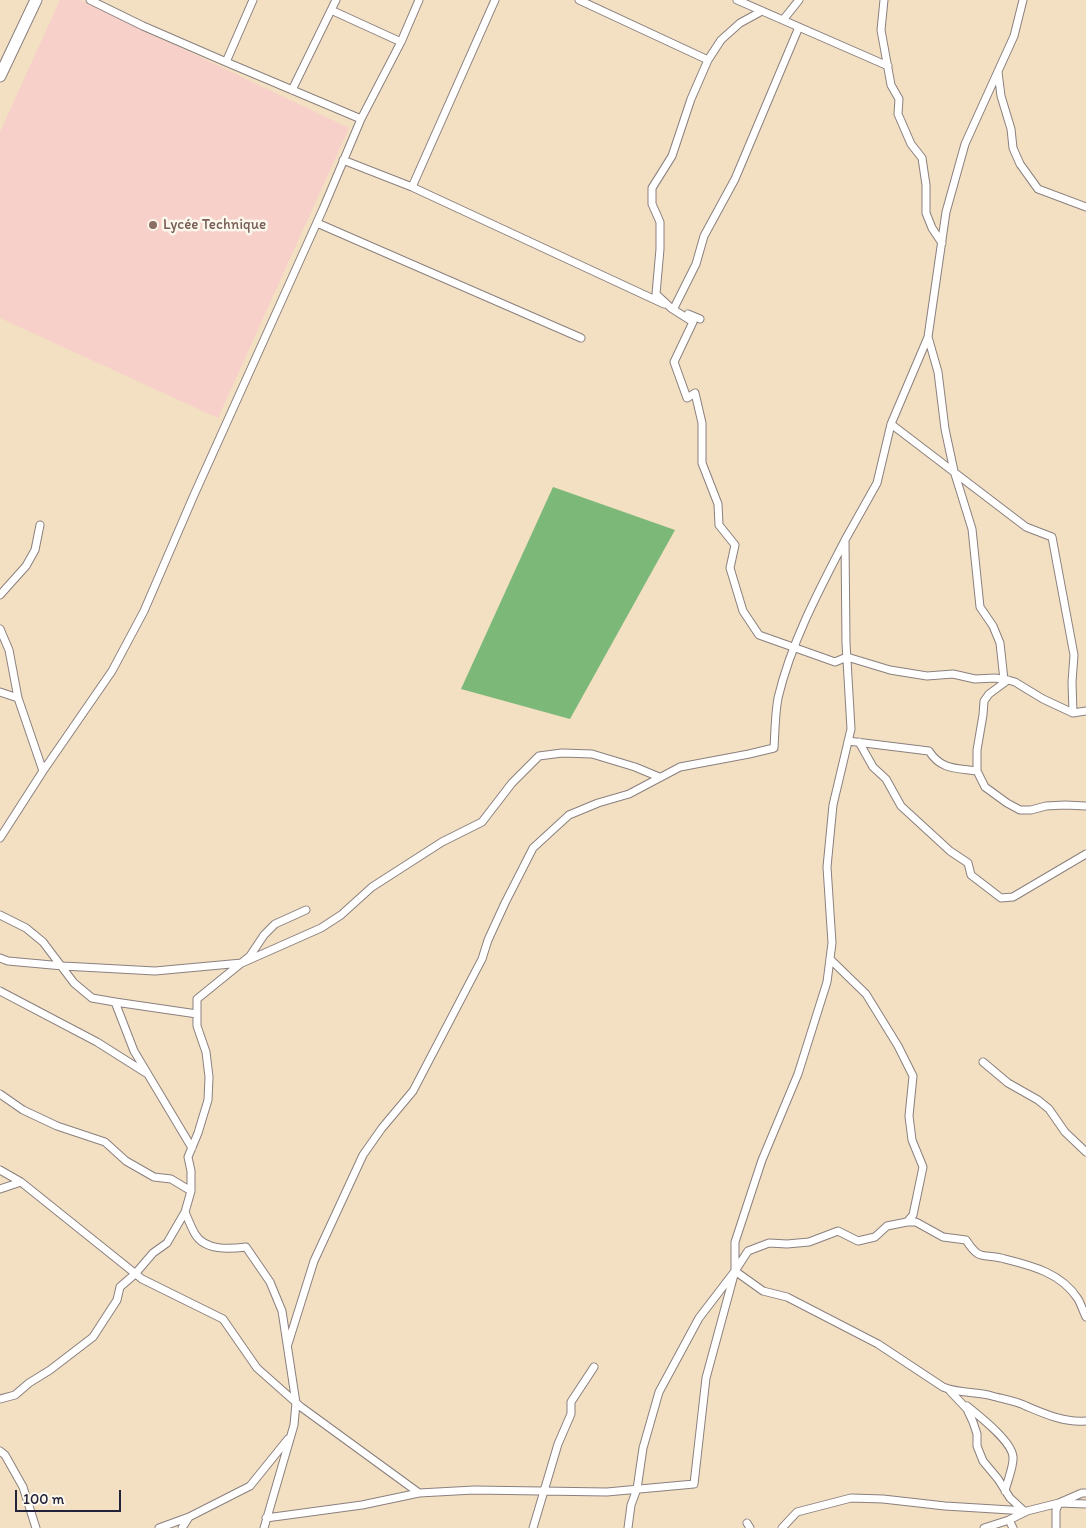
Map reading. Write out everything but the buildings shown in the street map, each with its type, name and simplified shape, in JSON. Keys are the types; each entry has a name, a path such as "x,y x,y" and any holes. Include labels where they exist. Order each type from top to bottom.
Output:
{"main road":[{"path":"0,76 4,56 36,0"}],"street":[{"path":"90,0 143,26 361,119"},
{"path":"226,62 253,0"},
{"path":"292,90 336,0"},
{"path":"0,838 42,771 112,670 144,611 361,119 401,42 419,0"},
{"path":"412,188 495,0"},
{"path":"580,0 708,60"},
{"path":"738,0 888,66"},
{"path":"783,20 799,0"},
{"path":"884,0 881,30 891,86 899,99 898,114 911,144 922,158 926,185 926,213 932,228 942,243"},
{"path":"288,1344 314,1260 362,1155 413,1090 482,959 488,940 533,848 570,815 598,803 629,794 680,767 774,748 778,699 793,648 845,540 877,483 891,424 928,337 946,212 965,144 1014,36 1023,0"},
{"path":"331,10 401,42"},
{"path":"762,11 740,23 721,40 708,60 691,98 672,156 652,188 652,204 660,222 656,294 693,322 674,362 687,398 695,393 702,423 702,463 718,504 719,525 735,545 730,568 743,611 759,635 835,662 847,657 890,670 927,676 953,674 975,679 995,678 1006,680 1015,682 1073,713 1086,711"},
{"path":"673,308 696,264 704,236 735,179 799,27"},
{"path":"998,72 1001,96 1011,129 1013,148 1020,164 1038,189 1086,207"},
{"path":"343,160 412,188 700,319"},
{"path":"317,222 581,338"},
{"path":"928,337 938,372 944,429 954,471 972,529 980,608 993,626 1000,643 1006,680"},
{"path":"891,424 1026,527 1052,537 1074,655 1072,682 1073,713"},
{"path":"0,595 26,566 35,550 40,525"},
{"path":"266,1518 362,1505 419,1493 474,1490 607,1492 694,1484 706,1378 735,1271 735,1242 762,1160 798,1074 827,982 832,943 828,867 833,805 850,729 846,643 845,540"},
{"path":"0,629 9,650 18,698 42,771"},
{"path":"1006,680 988,694 984,701 984,715 977,750 977,771 985,787 1020,810 1065,804 1086,806"},
{"path":"0,692 18,698"},
{"path":"848,741 929,750 935,760 944,766 977,771"},
{"path":"859,742 873,767 886,778 901,806 950,851 968,863 970,875 1001,898 1013,897 1086,854"},
{"path":"0,958 8,961 63,966 155,971 242,963 321,928 341,915 372,887 442,842 482,822 512,783 539,756 592,754 635,767 659,777"},
{"path":"0,1399 15,1395 94,1337 117,1300 120,1287 153,1254 168,1244 185,1212 191,1191 192,1171 188,1157 208,1100 209,1077 206,1052 197,1026 197,999 250,956 264,935 275,924 306,910"},
{"path":"0,915 26,928 43,942 74,983 92,998 197,1014"},
{"path":"830,959 866,994 898,1046 912,1076 909,1116 912,1140 923,1167 913,1214 907,1222"},
{"path":"0,991 97,1042 146,1073"},
{"path":"115,1002 134,1051 192,1148"},
{"path":"983,1062 1008,1083 1038,1100 1049,1109 1065,1132 1086,1152"},
{"path":"0,1094 23,1110 57,1126 105,1142 133,1165 154,1177 171,1179 191,1191"},
{"path":"0,1170 22,1182 135,1274 159,1288 223,1319 257,1368 296,1403 419,1493"},
{"path":"0,1189 22,1182"},
{"path":"185,1212 196,1236 207,1244 228,1250 246,1246 270,1282 282,1311 296,1403 294,1425 264,1528"},
{"path":"628,1528 631,1505 637,1489 643,1448 659,1392 699,1318 748,1251 769,1243 809,1242 838,1231 858,1241 875,1237 887,1226 916,1222 943,1237 966,1240 973,1251 984,1258 992,1256 1044,1270 1062,1281 1078,1298 1086,1316"},
{"path":"735,1271 763,1291 787,1297 878,1344 954,1392 990,1395 1026,1406 1044,1414 1076,1422 1086,1421"},
{"path":"533,1528 558,1444 571,1414 571,1402 594,1367"},
{"path":"947,1388 967,1410 973,1422 977,1446 983,1461 998,1478 1010,1498 1026,1511"},
{"path":"958,1400 992,1428 1012,1452 1014,1460 1005,1491"},
{"path":"159,1528 189,1517 250,1486 291,1434"},
{"path":"0,1452 5,1455 23,1487 36,1528"},
{"path":"984,1528 1009,1520 1026,1511 1086,1492"},
{"path":"782,1528 797,1512 851,1498 1026,1511"},
{"path":"1059,1502 1086,1504"},
{"path":"1056,1528 1056,1510 1059,1502"},
{"path":"182,1528 189,1517"},
{"path":"1009,1520 1014,1528"}],"shaded area":[{"name":"Lycée Technique","path":"60,0 80,0 349,128 218,418 0,318 0,132"}],"green space":[{"path":"553,487 675,530 570,719 461,689"}],"place":[{"name":"Lycée Technique","path":"153,225"}]}
